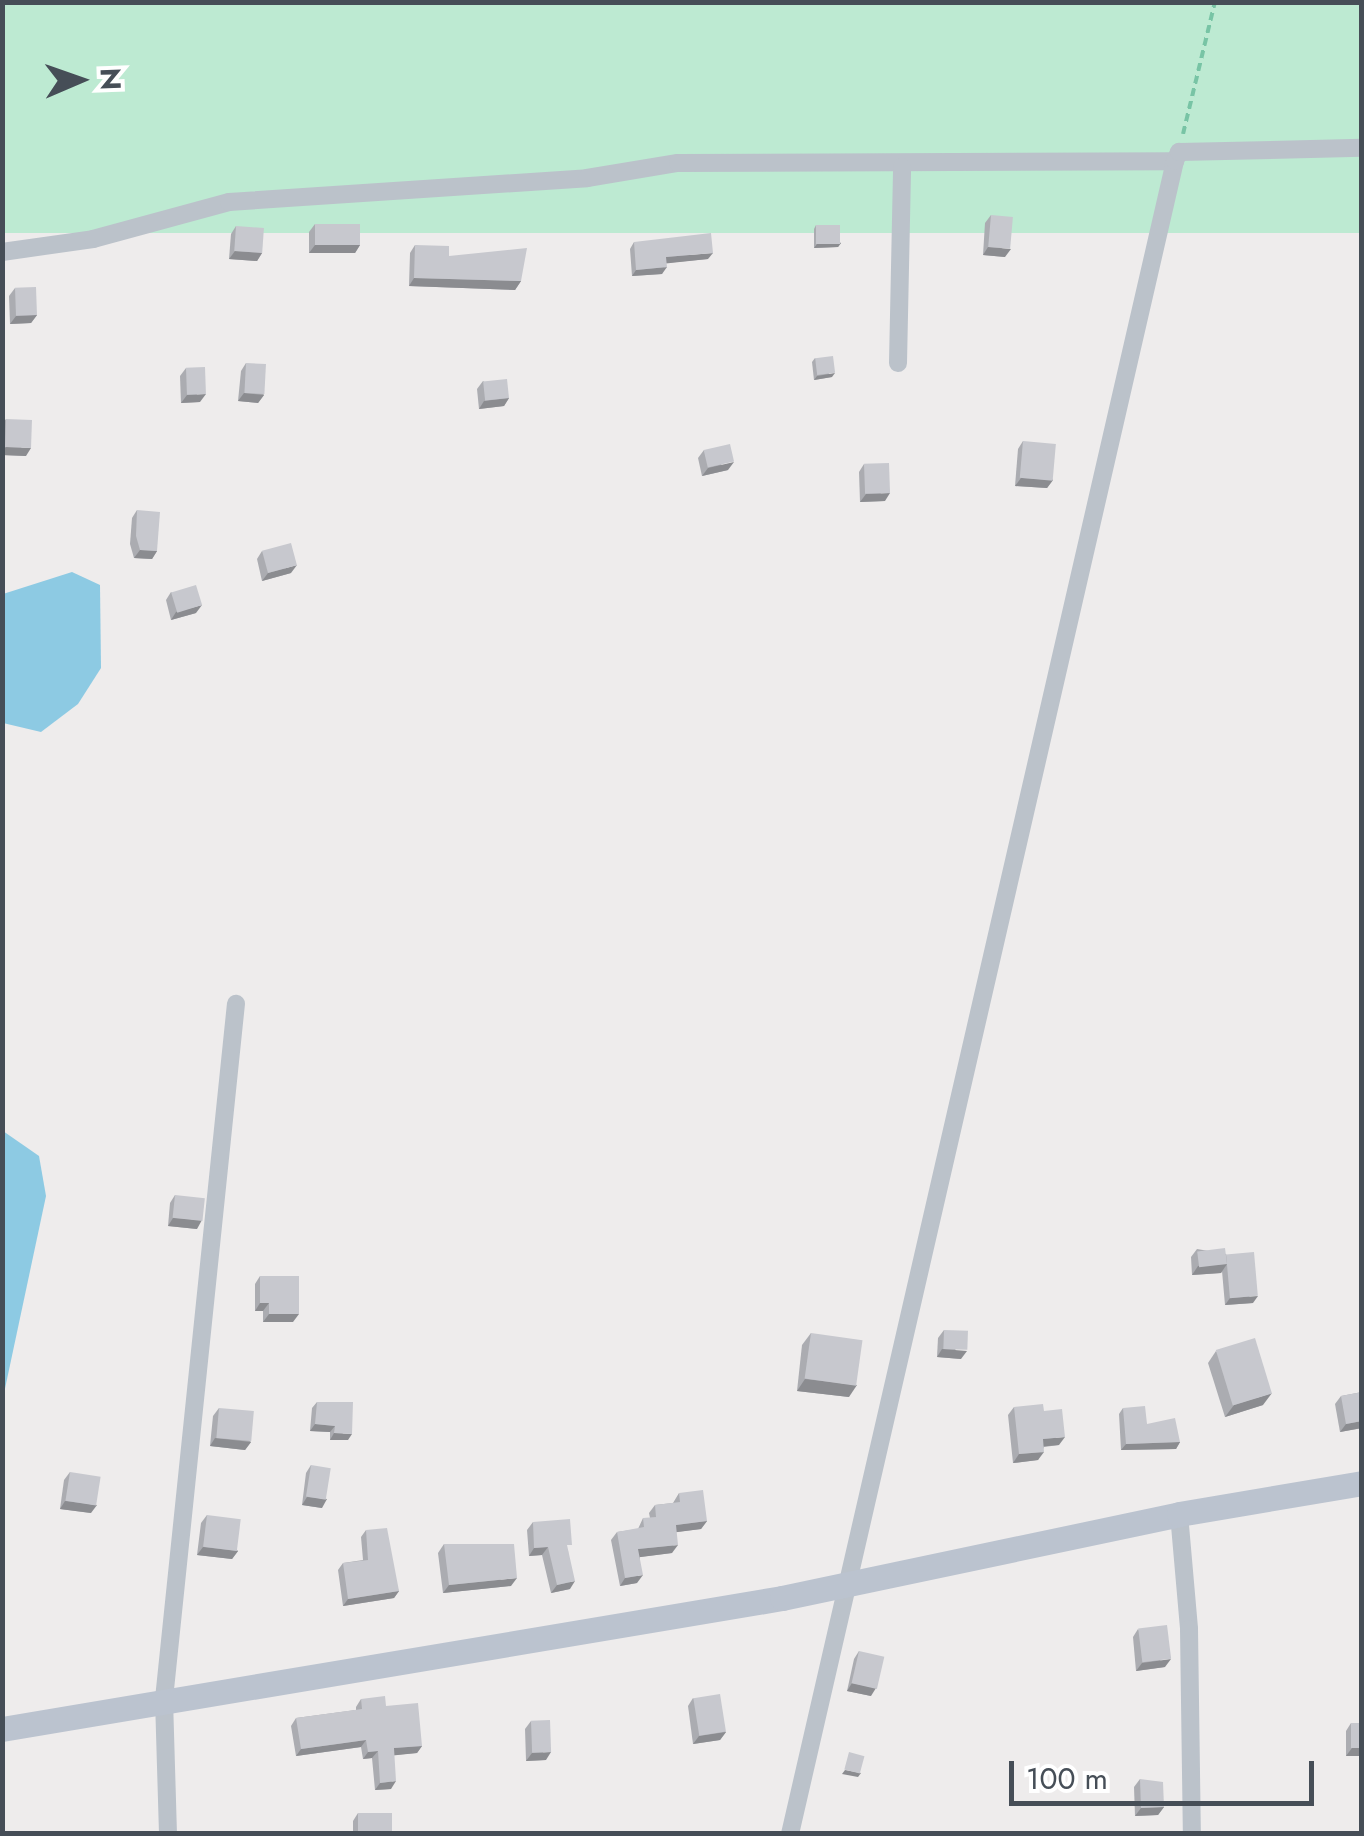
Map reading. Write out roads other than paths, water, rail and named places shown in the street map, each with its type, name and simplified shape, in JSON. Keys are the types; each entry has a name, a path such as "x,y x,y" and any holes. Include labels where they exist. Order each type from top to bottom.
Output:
{"street":[{"path":"2,252 92,239 170,214 275,196 586,178 731,160 902,167 1362,148"},
{"path":"790,1834 1177,157"},
{"path":"898,362 902,167"},
{"path":"168,1834 164,1699 236,1004"},
{"path":"2,1729 845,1583 1179,1514 1362,1483"},
{"path":"1179,1514 1190,1629 1192,1834"}],"water":[{"path":"72,572 100,585 101,668 78,704 41,732 3,723 3,594"},
{"path":"3,1131 39,1156 46,1196 3,1398"}]}
